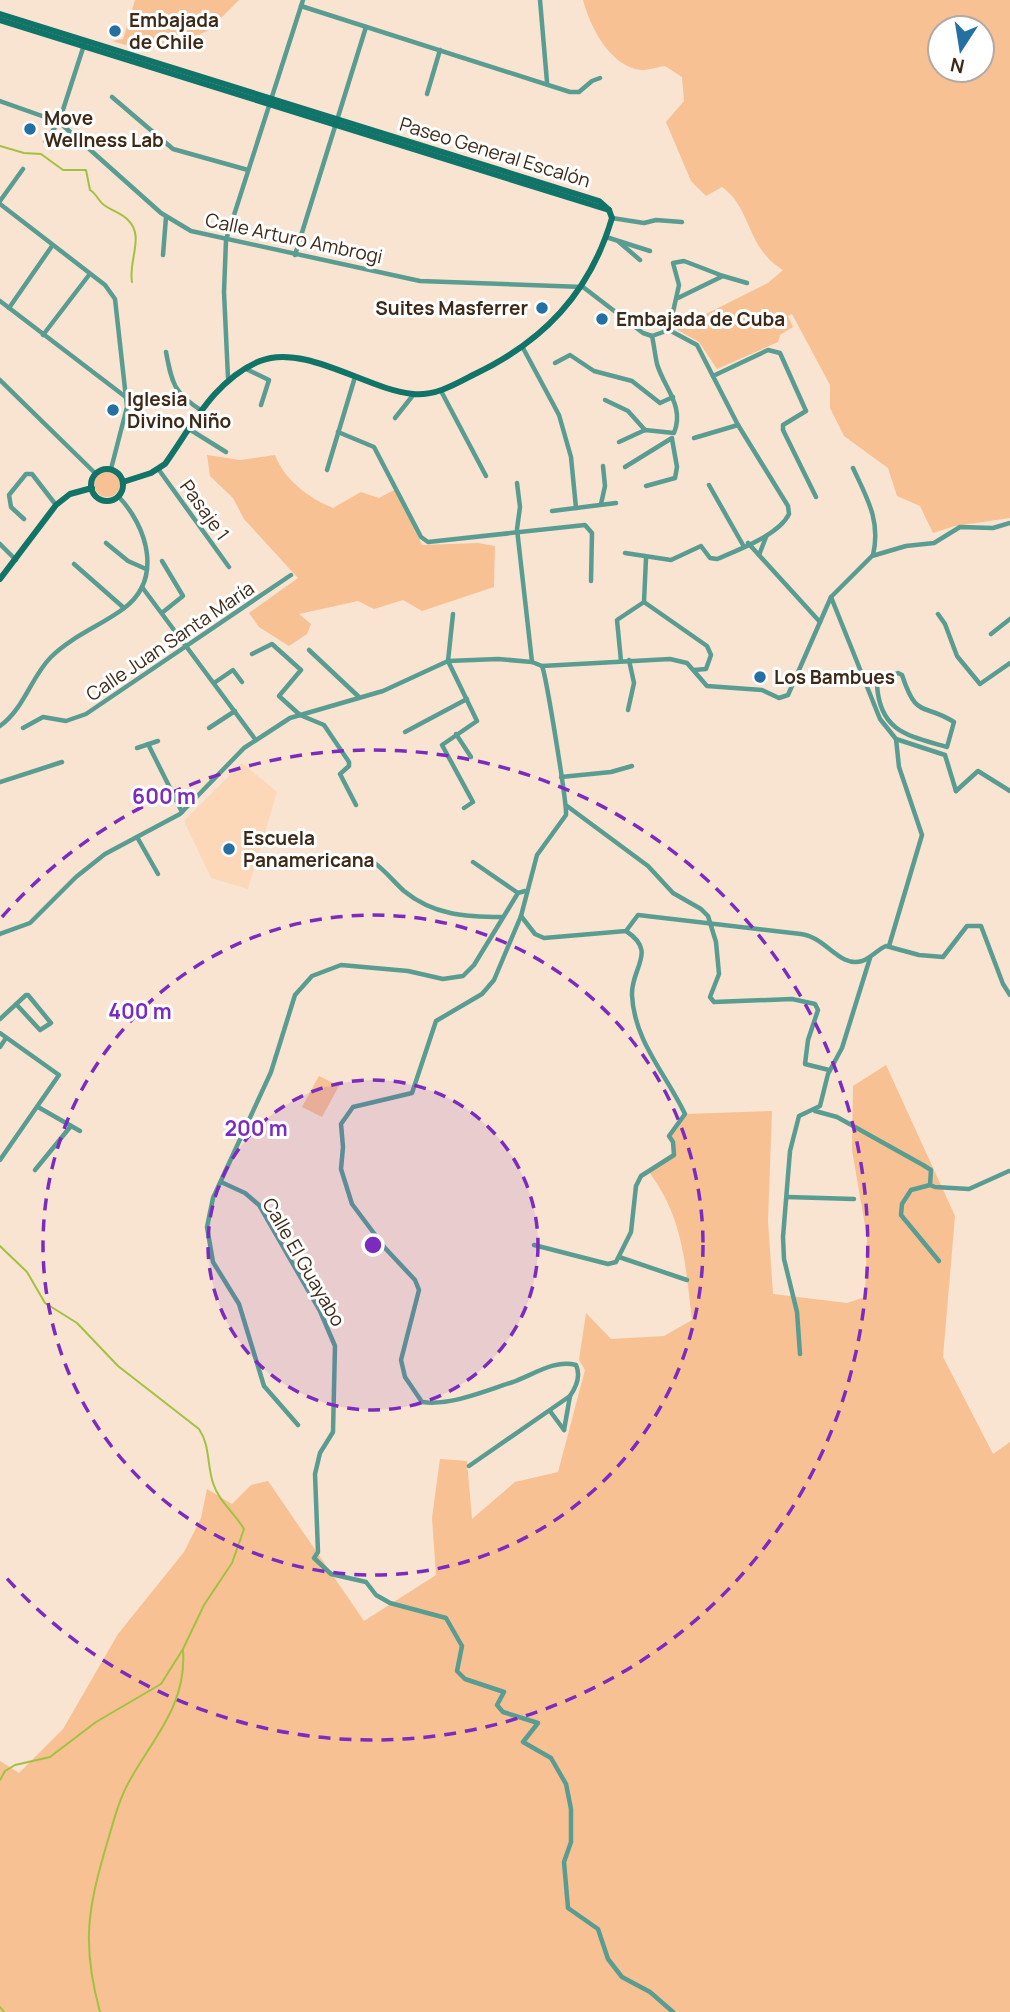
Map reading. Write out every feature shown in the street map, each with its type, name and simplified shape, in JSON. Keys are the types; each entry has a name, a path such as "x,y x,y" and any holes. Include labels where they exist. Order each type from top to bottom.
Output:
{"street":[{"path":"540,0 547,82"},
{"path":"228,378 224,292 226,240 302,3 366,27 576,93 600,78"},
{"name":"Paseo General Escalón","path":"0,14 336,122 599,201 609,210 611,218"},
{"name":"Paseo General Escalón","path":"0,20 85,43"},
{"path":"295,255 366,27"},
{"path":"45,141 59,122 85,43"},
{"path":"427,94 440,50"},
{"path":"113,97 173,149 248,170"},
{"name":"Calle Arturo Ambrogi","path":"0,101 59,122 166,216 191,231 433,283 583,287"},
{"path":"23,169 0,203 104,285 115,299 127,398 111,469"},
{"path":"163,254 166,216"},
{"path":"123,482 159,470 228,378 270,358 285,356 414,394 441,391 523,348 547,329 583,287 606,237 611,218 644,223 656,220 682,222"},
{"path":"606,237 650,251"},
{"path":"618,241 640,260"},
{"path":"9,308 52,246"},
{"path":"669,330 678,298 679,285 671,267 677,260 747,283"},
{"path":"43,335 89,275"},
{"path":"678,298 723,276"},
{"path":"583,287 643,333 652,336 669,330 696,345 738,425 788,506 786,521 766,537 745,544 717,559 710,558 701,546 671,560 625,553"},
{"path":"0,301 127,398"},
{"path":"646,486 675,478 677,467 672,436 678,422 673,397 657,364 652,336"},
{"path":"523,348 559,415 571,457 576,508"},
{"path":"713,376 768,350 780,353 806,411 783,425 783,430 816,496"},
{"path":"166,352 170,375 178,393 202,411"},
{"path":"555,363 570,355 594,371 632,381 660,403 673,397"},
{"path":"245,369 269,380 261,405"},
{"path":"327,470 355,377"},
{"path":"0,380 96,474"},
{"path":"441,391 486,476"},
{"path":"394,418 414,394"},
{"path":"605,400 628,411 645,430 672,436"},
{"path":"694,438 738,425"},
{"path":"189,429 226,452"},
{"path":"619,442 645,430"},
{"path":"338,432 374,447 421,537 428,542 585,525 591,528 591,581"},
{"path":"625,467 672,436"},
{"path":"601,505 605,486 603,466"},
{"path":"853,468 876,519 878,533 873,555"},
{"path":"96,474 111,469"},
{"path":"111,469 123,482"},
{"name":"Pasaje 1","path":"159,470 229,567"},
{"path":"24,519 11,507 9,495 26,474 32,474 56,505"},
{"path":"92,488 96,474"},
{"path":"92,488 100,499 110,500 118,496 123,482"},
{"path":"517,484 520,507 518,532 532,662"},
{"path":"709,485 745,544 820,622"},
{"path":"0,579 56,505 70,494 92,488"},
{"path":"0,726 22,702 38,671 53,655 124,608 142,587 148,552 143,530 136,515 118,496"},
{"path":"552,511 617,503"},
{"path":"0,934 30,923 76,877 105,855 182,812 256,739 300,715 383,691 448,661 477,659 532,662 541,666 670,659 687,663 707,686 715,689 745,687 762,690 779,698 788,695 831,597 842,582 873,555 906,546 934,543 960,527 993,528 1010,523"},
{"path":"759,556 766,537"},
{"path":"106,543 128,561 146,569"},
{"path":"0,544 16,560"},
{"path":"644,602 646,558"},
{"path":"162,561 183,596 163,612"},
{"path":"74,564 124,608"},
{"name":"Calle Juan Santa María","path":"23,728 43,716 66,721 86,714 188,648 291,575"},
{"path":"142,587 256,739"},
{"path":"626,931 638,915 815,936 832,953 854,962 870,957 889,946 922,835 899,767 896,739 880,719 831,597"},
{"path":"621,661 617,620 625,612 644,602"},
{"path":"644,602 707,646 711,656 706,669 694,670"},
{"path":"453,614 448,661 477,721 442,745 473,802 464,808"},
{"path":"938,614 945,624 957,656 980,684 1010,663"},
{"path":"990,634 1010,619"},
{"path":"252,654 272,644 301,670 279,696 300,715 324,725 349,762 349,766 340,774 340,780 356,805"},
{"path":"309,650 360,698"},
{"path":"628,710 634,683 629,660"},
{"path":"541,666 549,685 550,713 567,806 565,821 537,855 525,891 521,916 494,980 482,993 436,1021 412,1093 361,1104 344,1116 340,1164 345,1186 362,1219 415,1280 419,1290 402,1345 401,1360 405,1377 422,1402 447,1401 513,1382 555,1365 576,1365 579,1375 570,1396 564,1430 550,1411"},
{"path":"214,683 233,670 242,682"},
{"path":"901,674 909,697 919,709 954,722 947,747 905,737 885,713 877,685 880,681 901,674"},
{"path":"405,732 467,699"},
{"path":"209,728 235,711"},
{"path":"880,719 885,713"},
{"path":"456,734 471,758"},
{"path":"896,739 945,755 956,791 978,771 1010,791"},
{"path":"137,748 158,741"},
{"path":"148,744 182,812"},
{"path":"0,782 61,762"},
{"path":"561,777 611,772 632,766"},
{"path":"567,806 648,866 673,893 701,909 712,924 719,974 711,1000 718,1003 749,999 812,1002 818,1010 808,1040 805,1063 829,1070"},
{"path":"137,837 158,874"},
{"path":"372,861 405,892 441,911 451,915 502,917"},
{"path":"472,862 518,893"},
{"path":"298,1425 264,1386 239,1304 213,1262 207,1227 213,1198 271,1072 295,995 312,976 327,969 352,965 454,979 474,965 518,893 525,891"},
{"path":"521,916 535,934 544,938 626,931 639,942 642,951 632,993 645,1046 685,1114 668,1136 673,1142 674,1155 641,1176 636,1186 631,1232 616,1262 608,1264 534,1245"},
{"path":"889,946 919,955 943,957 967,926 981,926 1003,984 1010,995"},
{"path":"800,1354 797,1312 784,1259 794,1130 799,1116 814,1111 820,1105 829,1070 842,1048 850,1012 870,957"},
{"path":"0,1019 16,1004 28,995 51,1023 40,1030 16,1004"},
{"path":"0,1033 59,1077 0,1160"},
{"path":"0,1047 6,1038"},
{"path":"38,1107 80,1131"},
{"path":"814,1111 837,1117 930,1170 930,1185"},
{"path":"35,1170 71,1126"},
{"path":"939,1261 901,1215 902,1204 911,1190 930,1185 969,1189 1009,1171"},
{"name":"Calle El Guayabo","path":"221,1182 245,1193 258,1205 320,1311 335,1346 333,1432 320,1453 315,1474 318,1552 314,1558 331,1574 366,1582 376,1595 390,1603 446,1618 462,1646 457,1671 465,1679 504,1692 497,1704 503,1712 538,1723 523,1742 551,1758 566,1784 571,1809 571,1842 564,1862 568,1908 598,1929 608,1959 622,1977 650,1992 673,2012"},
{"path":"787,1198 854,1199"},
{"path":"619,1257 687,1279"},
{"path":"469,1466 570,1396"}],"shaded area":[{"path":"135,0 239,0 209,30 190,39 143,50 112,41 123,39"},
{"path":"583,0 1010,0 1010,518 955,526 933,533 920,506 897,496 888,468 844,436 830,408 830,385 792,314 788,316 793,327 780,335 778,342 717,369 699,342 676,329 768,283 783,270 762,251 732,196 722,187 706,196 691,181 666,122 684,101 682,77 665,66 642,70 621,62 604,44 591,22"},
{"path":"207,455 240,460 275,455 284,472 298,487 333,508 361,492 379,498 396,489 422,545 478,543 495,546 494,587 422,611 403,600 374,609 358,601 299,614 311,624 307,634 289,646 259,627 249,613 298,578 244,519 233,498 210,476"},
{"path":"107,471 116,475 120,484 116,493 107,497 98,493 94,484 98,475"},
{"name":"Escuela Panamericana","path":"242,763 277,792 248,889 211,878 184,821"},
{"path":"886,1065 955,1216 943,1357 993,1454 1010,1442 1010,2012 0,2012 0,1761 19,1773 63,1729 118,1634 184,1552 201,1518 207,1489 232,1504 251,1485 268,1481 364,1621 436,1575 432,1518 440,1459 467,1461 472,1519 515,1482 558,1472 585,1370 579,1360 586,1313 611,1339 664,1336 692,1320 685,1261 676,1224 670,1207 649,1172 674,1155 669,1136 685,1114 772,1111 768,1221 773,1294 847,1303 865,1297 867,1237 852,1150 853,1086"},
{"path":"319,1076 339,1086 322,1117 302,1107"}],"waterway":[{"path":"0,146 24,153 41,154 63,170 86,170 90,190 102,203 133,226 136,241 132,282"},
{"path":"0,1246 27,1272 45,1303 77,1323 118,1366 199,1429 205,1442 216,1490 244,1529 232,1563 204,1605 183,1649 161,1684 96,1722 50,1757 15,1765 5,1771 0,1780"},
{"path":"100,2012 90,1965 89,1945 89,1925 96,1885 123,1795 174,1704 180,1687 183,1650"},
{"path":"0,2007 4,2012"}],"place":[{"name":"Embajada de Chile","path":"115,31"},
{"name":"Move Wellness Lab","path":"30,129"},
{"name":"Suites Masferrer","path":"542,308"},
{"name":"Embajada de Cuba","path":"602,319"},
{"name":"Iglesia Divino Niño","path":"113,410"},
{"name":"Los Bambues","path":"760,677"},
{"name":"Escuela Panamericana","path":"229,849"}]}
